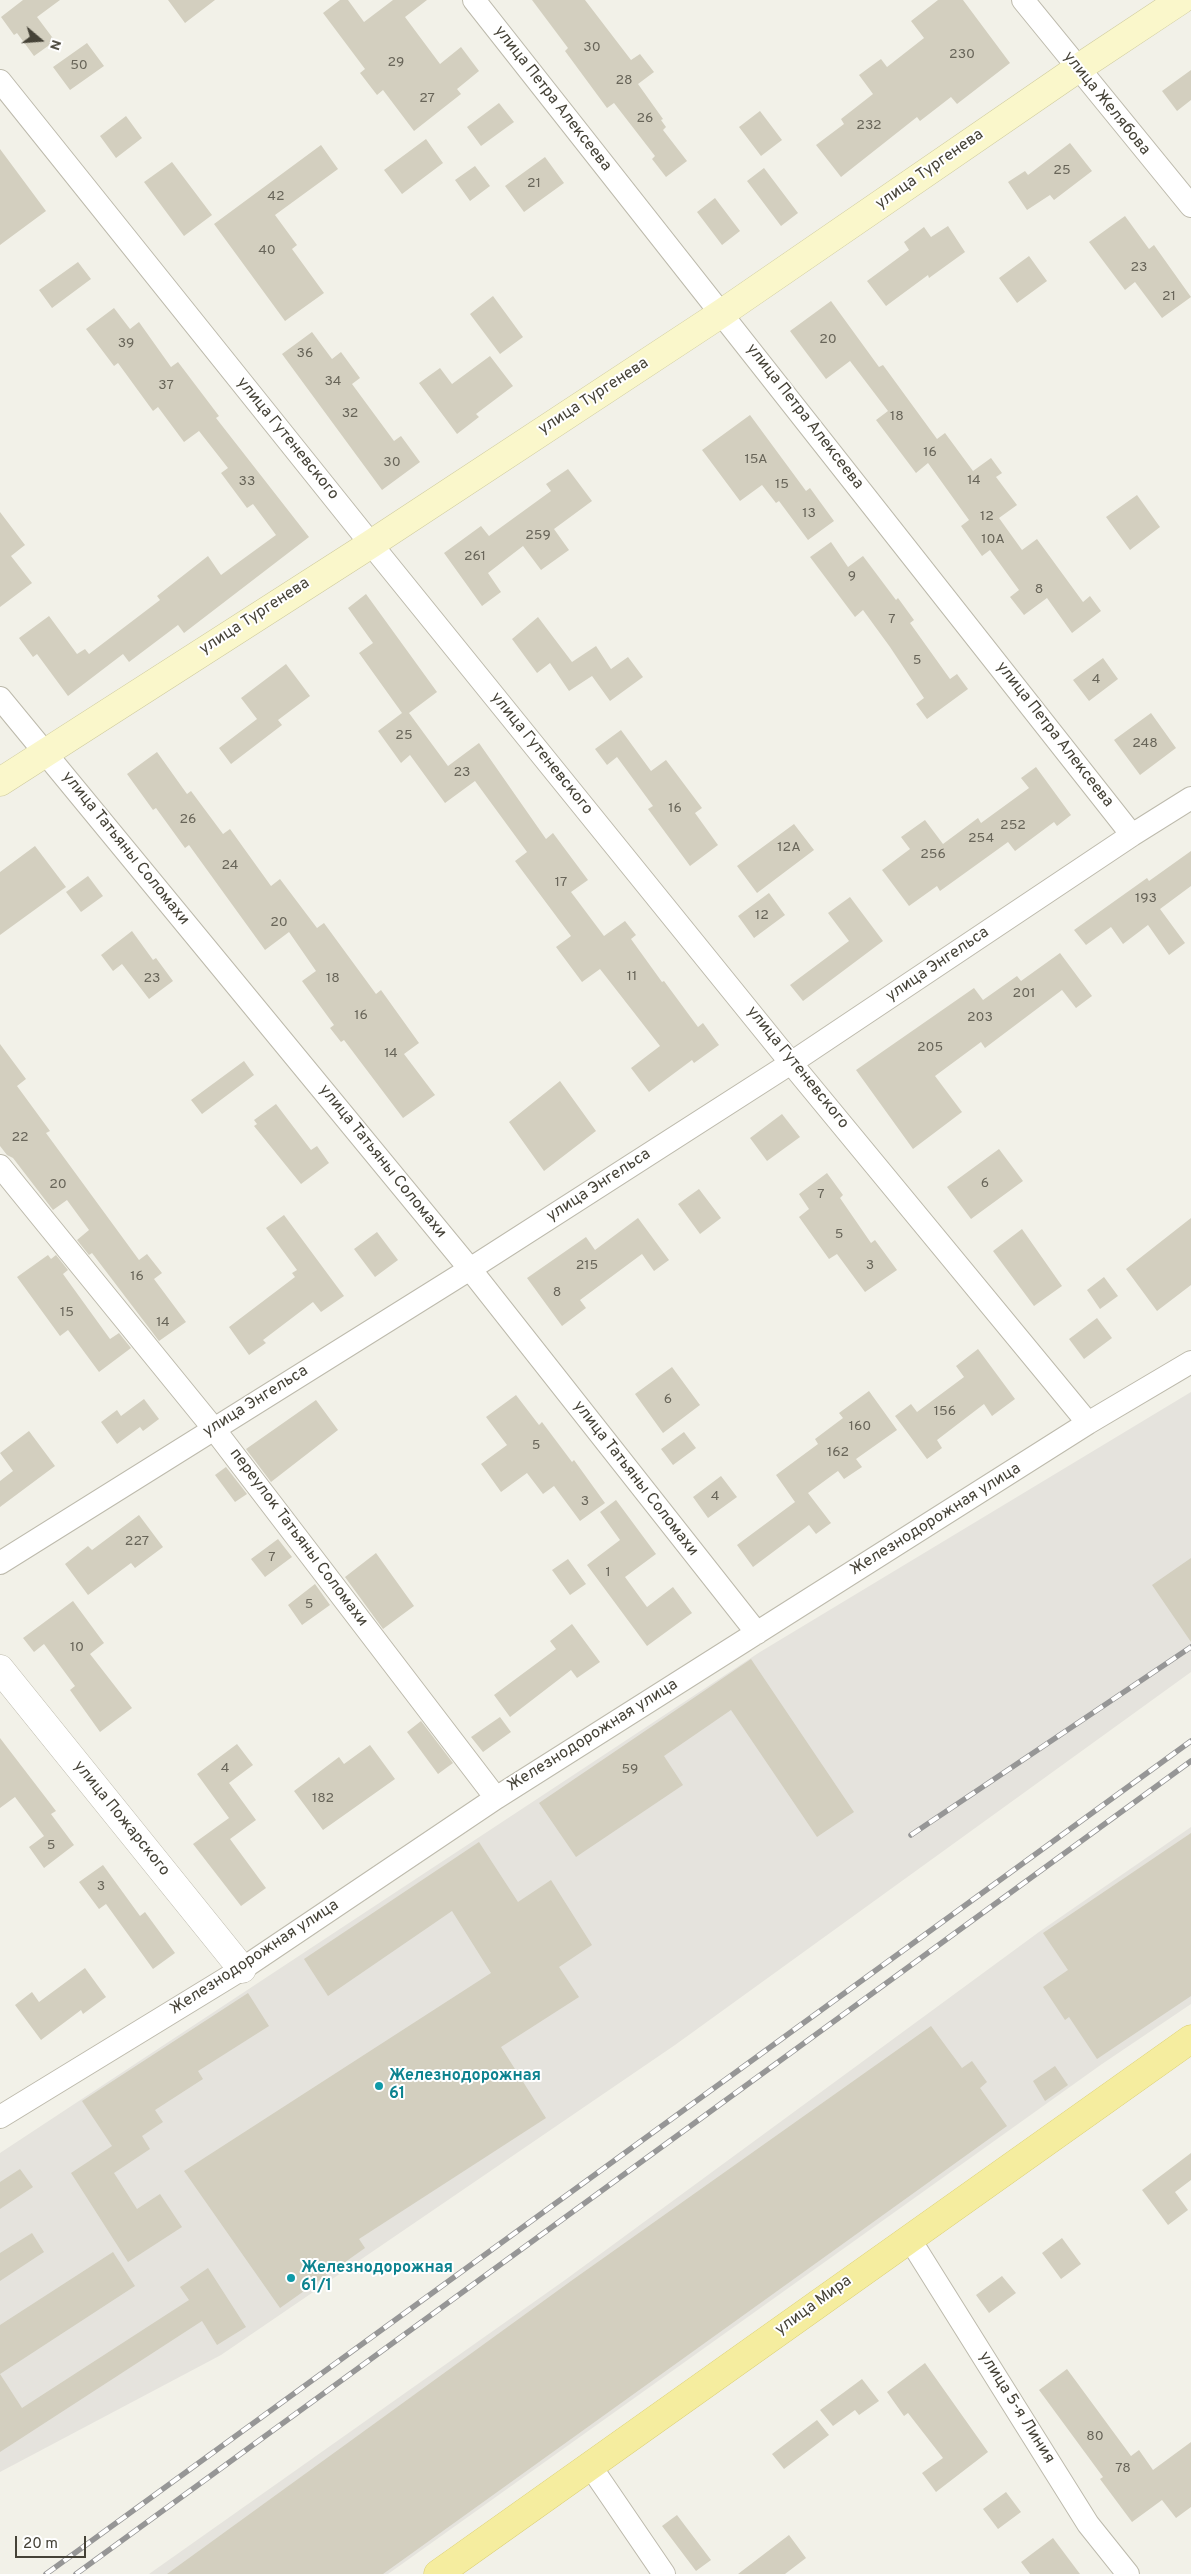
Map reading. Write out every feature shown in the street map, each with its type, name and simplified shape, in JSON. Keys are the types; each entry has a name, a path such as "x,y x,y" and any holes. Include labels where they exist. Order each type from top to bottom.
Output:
{"main road":[{"name":"улица Тургенева","path":"0,782 371,544 722,313 1077,69 1181,0"},
{"name":"улица Мира","path":"438,2574 1191,2039"}],"street":[{"name":"улица Петра Алексеева","path":"474,0 1132,835"},
{"name":"улица Желябова","path":"1022,0 1191,206"},
{"name":"улица Гутеневского","path":"0,81 371,544 791,1063 1088,1423"},
{"name":"улица Татьяны Соломахи","path":"0,698 470,1269 757,1633"},
{"name":"улица Энгельса","path":"0,1563 470,1269 791,1063 1132,835 1191,798"},
{"name":"переулок Татьяны Соломахи","path":"0,1166 214,1428 496,1798"},
{"name":"Железнодорожная улица","path":"0,2117 242,1969 496,1798 1088,1423 1191,1362"},
{"name":"улица Пожарского","path":"0,1669 242,1969"},
{"name":"улица 5-я Линия","path":"909,2238 1088,2524 1128,2574"},
{"path":"591,2467 664,2574"}],"shaded area":[{"path":"1191,1392 1191,1672 675,2045 221,2355 0,2472 0,2153 760,1652"},
{"path":"1191,1827 1191,2004 1102,2064 388,2574 149,2574 565,2280 1039,1932"}],"building":[{"path":"23,0 60,0 37,17 55,41 34,56 17,33 14,35 1,17"},
{"path":"168,0 215,0 185,23"},
{"path":"340,0 348,0 364,22 393,0 427,0 405,17 440,64 461,47 479,71 457,89 461,94 414,131 383,90 377,95 360,73 365,69 323,13"},
{"path":"532,0 585,0 631,60 640,54 654,72 638,84 663,119 661,120 666,127 663,130 687,161 666,177 652,159 655,156 614,103 607,108 565,51 568,48"},
{"path":"938,0 963,0 1010,63 957,104 951,97 920,121 917,117 841,177 816,145 844,124 841,119 873,94 859,75 881,59 887,67 924,38 911,21"},
{"path":"87,43 104,66 70,90 53,67"},
{"path":"1191,70 1191,100 1177,111 1162,91"},
{"path":"499,103 514,122 481,146 467,127"},
{"path":"760,111 782,140 761,156 739,127"},
{"path":"126,116 142,138 116,158 100,136"},
{"path":"426,139 443,163 402,194 384,170"},
{"path":"1070,143 1092,171 1054,200 1050,195 1027,210 1008,182 1025,171 1028,175"},
{"path":"321,145 338,169 275,215 297,245 292,249 324,293 285,321 214,224"},
{"path":"0,149 46,211 0,245"},
{"path":"545,157 564,183 524,212 505,186"},
{"path":"172,162 212,215 184,236 144,182"},
{"path":"475,166 490,186 470,201 455,180"},
{"path":"764,168 798,213 781,226 747,181"},
{"path":"715,198 740,231 722,245 697,212"},
{"path":"1125,216 1149,249 1154,245 1191,297 1162,318 1135,282 1125,290 1089,242"},
{"path":"948,226 965,252 929,278 928,275 886,306 867,281 909,250 904,242 924,227 931,237"},
{"path":"1029,256 1047,281 1017,303 999,278"},
{"path":"78,262 91,279 52,308 39,290"},
{"path":"493,296 523,337 500,354 470,314"},
{"path":"831,301 879,367 883,365 937,439 945,433 973,471 991,458 1002,473 996,477 1017,505 999,518 1022,550 1037,539 1083,602 1090,596 1101,611 1072,633 1047,598 1024,615 1010,597 1019,590 990,550 982,556 961,526 969,520 928,463 916,473 876,420 888,411 850,361 826,379 790,331"},
{"path":"114,308 130,329 139,322 171,367 178,362 219,416 216,418 309,537 184,633 178,625 129,662 123,654 68,696 37,654 33,657 19,638 49,616 77,654 85,649 89,654 160,600 157,596 208,556 221,575 276,535 253,504 247,508 221,473 228,468 199,431 184,442 158,407 153,411 118,363 114,366 86,329"},
{"path":"312,332 332,359 341,352 360,378 352,384 394,441 401,436 420,462 382,490 282,354"},
{"path":"490,356 513,386 476,414 479,417 457,434 419,383 440,368 452,384"},
{"path":"750,415 806,491 810,488 834,521 808,540 779,501 776,503 762,485 740,501 702,450"},
{"path":"568,469 592,501 554,529 569,550 541,570 523,546 488,573 501,592 482,606 444,553 481,526 489,536 551,491 546,484"},
{"path":"1137,495 1160,527 1130,550 1106,517"},
{"path":"0,512 25,545 11,556 32,583 0,607"},
{"path":"831,542 848,567 863,556 896,600 898,598 914,620 910,623 950,679 957,674 968,689 927,719 916,704 924,698 890,647 863,610 855,617 810,557"},
{"path":"366,594 437,692 409,713 448,766 479,743 546,839 553,833 588,880 571,892 604,936 625,921 636,935 631,939 662,982 664,981 698,1027 703,1023 719,1045 694,1063 692,1060 649,1092 631,1068 660,1046 600,969 582,982 556,947 571,936 515,861 527,852 475,781 445,803 410,755 401,763 378,731 402,713 359,653 373,643 348,608"},
{"path":"538,617 572,662 596,646 611,669 628,657 643,677 610,701 592,676 569,691 550,663 537,673 512,639"},
{"path":"1103,658 1118,679 1089,701 1073,680"},
{"path":"286,664 310,696 278,720 282,725 231,764 219,748 257,719 241,698"},
{"path":"1151,713 1176,748 1140,775 1114,740"},
{"path":"621,730 651,771 666,760 702,808 695,813 718,845 690,866 648,809 653,806 617,757 607,765 595,749"},
{"path":"157,752 187,794 191,791 223,834 230,829 271,886 280,879 317,928 324,923 376,994 381,990 419,1043 404,1054 435,1095 403,1118 344,1040 341,1042 330,1028 334,1025 302,981 316,971 289,932 265,950 189,845 185,848 156,808 153,810 127,774"},
{"path":"1036,767 1071,815 1057,826 1054,822 1015,851 1008,842 940,891 937,886 909,906 882,870 910,849 901,837 925,820 943,844 978,818 981,823 1029,788 1021,778"},
{"path":"794,824 814,850 757,893 737,866"},
{"path":"35,846 66,887 0,935 0,872"},
{"path":"1191,851 1191,886 1160,909 1185,943 1169,955 1148,925 1123,944 1111,927 1086,945 1074,930 1147,878 1149,881"},
{"path":"88,876 103,896 81,912 66,892"},
{"path":"769,893 785,915 754,938 738,916"},
{"path":"850,897 883,941 803,1001 790,985 849,941 828,913"},
{"path":"132,931 153,960 156,958 173,981 149,999 122,964 113,971 101,955"},
{"path":"1060,953 1092,996 1076,1008 1062,990 985,1048 981,1042 935,1076 962,1112 913,1149 856,1070 974,988 983,1000 1017,976 1021,981"},
{"path":"0,1044 26,1079 17,1086 50,1131 46,1133 139,1260 147,1254 162,1273 154,1279 186,1322 159,1341 92,1253 89,1255 77,1240 89,1230 67,1200 53,1210 13,1158 7,1155 0,1146"},
{"path":"244,1061 254,1075 202,1114 191,1100"},
{"path":"560,1081 596,1131 544,1171 509,1122"},
{"path":"276,1104 311,1150 317,1146 329,1163 301,1184 254,1126 257,1124 254,1120"},
{"path":"782,1114 800,1137 767,1161 750,1138"},
{"path":"999,1149 1023,1181 971,1219 947,1187"},
{"path":"827,1173 843,1195 840,1198 871,1243 875,1240 897,1270 865,1292 837,1254 829,1259 799,1217 809,1209 799,1194"},
{"path":"699,1189 721,1218 700,1234 678,1204"},
{"path":"284,1215 344,1296 321,1312 313,1302 263,1340 266,1343 249,1355 229,1327 295,1277 292,1273 297,1270 266,1228"},
{"path":"638,1218 669,1260 654,1271 642,1254 580,1300 586,1308 562,1326 527,1278 586,1237 595,1250"},
{"path":"1191,1218 1191,1285 1157,1311 1126,1269"},
{"path":"1022,1229 1062,1286 1034,1306 993,1251"},
{"path":"377,1232 398,1260 375,1277 354,1249"},
{"path":"48,1255 51,1259 56,1255 68,1270 63,1274 110,1339 119,1333 131,1348 99,1372 68,1330 60,1336 17,1277"},
{"path":"1104,1277 1118,1296 1100,1309 1087,1290"},
{"path":"1097,1318 1112,1338 1084,1359 1069,1339"},
{"path":"978,1349 1015,1399 992,1416 984,1404 937,1440 942,1448 927,1459 895,1416 911,1404 917,1412 964,1377 956,1366"},
{"path":"672,1367 700,1405 663,1433 635,1394"},
{"path":"869,1391 897,1430 856,1459 862,1467 844,1479 838,1471 808,1493 831,1523 816,1534 809,1525 753,1567 737,1545 795,1502 776,1475 818,1444 815,1439 843,1418 839,1413"},
{"path":"516,1395 539,1425 542,1422 572,1462 574,1460 605,1503 580,1521 554,1486 543,1494 527,1473 501,1492 481,1464 507,1445 486,1417"},
{"path":"144,1399 159,1419 143,1431 140,1427 117,1444 101,1422 117,1410 121,1416"},
{"path":"316,1400 338,1430 271,1482 246,1449"},
{"path":"29,1431 55,1466 0,1507 0,1481 13,1471 0,1453"},
{"path":"684,1432 696,1448 673,1465 661,1449"},
{"path":"226,1467 247,1494 235,1502 215,1475"},
{"path":"721,1476 737,1497 708,1518 693,1497"},
{"path":"616,1500 656,1554 625,1577 647,1607 673,1587 692,1613 647,1646 587,1565 620,1540 600,1512"},
{"path":"139,1515 163,1547 135,1568 131,1563 88,1595 65,1564 88,1546 92,1550"},
{"path":"278,1539 292,1557 265,1577 251,1559"},
{"path":"376,1553 414,1606 383,1629 345,1577"},
{"path":"1191,1558 1191,1642 1152,1585"},
{"path":"568,1559 586,1584 570,1595 552,1570"},
{"path":"315,1584 330,1605 302,1625 288,1605"},
{"path":"73,1601 104,1643 90,1654 132,1708 100,1732 70,1690 75,1686 44,1644 34,1652 23,1638"},
{"path":"572,1624 600,1662 577,1678 571,1670 510,1717 494,1695 556,1649 550,1641"},
{"path":"751,1659 854,1812 817,1837 731,1710 664,1756 683,1785 576,1857 539,1803"},
{"path":"500,1717 511,1732 483,1752 471,1737"},
{"path":"421,1721 453,1763 438,1774 407,1732"},
{"path":"0,1738 56,1811 51,1814 74,1845 44,1868 29,1847 44,1836 15,1797 0,1808"},
{"path":"237,1744 253,1765 229,1783 256,1820 230,1839 266,1888 241,1906 193,1844 229,1818 197,1774"},
{"path":"370,1745 395,1779 323,1830 294,1791 339,1757 344,1764"},
{"path":"1191,1833 1191,1996 1097,2059 1069,2017 1065,2020 1043,1987 1068,1970 1043,1933"},
{"path":"479,1842 518,1902 551,1880 592,1945 559,1967 579,1997 501,2047 546,2118 359,2239 365,2248 280,2308 184,2171 491,1973 452,1911 328,1996 304,1959"},
{"path":"103,1865 140,1916 145,1912 175,1953 153,1969 106,1904 99,1909 79,1882"},
{"path":"85,1968 106,1997 83,2014 81,2010 41,2040 15,2005 32,1992 39,2002"},
{"path":"248,1993 269,2026 198,2071 203,2079 155,2110 163,2122 142,2136 150,2149 114,2173 137,2209 160,2194 182,2227 128,2262 71,2173 112,2146 82,2101"},
{"path":"931,2026 962,2068 972,2061 987,2082 980,2088 1007,2126 383,2574 167,2574 571,2281"},
{"path":"1055,2066 1068,2085 1045,2101 1033,2081"},
{"path":"1191,2153 1191,2180 1175,2192 1188,2210 1168,2225 1142,2190"},
{"path":"20,2169 33,2187 0,2209 0,2182"},
{"path":"32,2233 44,2252 0,2281 0,2253"},
{"path":"1062,2238 1081,2264 1061,2279 1042,2253"},
{"path":"113,2252 135,2286 0,2374 0,2325"},
{"path":"208,2268 246,2327 217,2345 202,2321 0,2452 0,2374 22,2408 189,2300 180,2287"},
{"path":"1002,2276 1016,2293 989,2313 976,2295"},
{"path":"925,2363 988,2452 936,2492 922,2473 943,2458 908,2413 904,2416 887,2392"},
{"path":"1067,2369 1131,2456 1139,2450 1153,2470 1191,2442 1191,2507 1176,2518 1162,2500 1132,2522 1100,2479 1103,2477 1039,2390"},
{"path":"862,2379 879,2401 859,2415 855,2410 833,2426 820,2410"},
{"path":"817,2420 829,2435 784,2469 772,2454"},
{"path":"1006,2492 1021,2512 998,2529 983,2509"},
{"path":"677,2515 711,2560 696,2571 662,2526"},
{"path":"789,2535 806,2558 785,2574 738,2574"},
{"path":"1053,2538 1080,2574 1030,2574 1021,2562"}],"railway":[{"path":"911,1835 1191,1647"},
{"path":"46,2574 1191,1741"},
{"path":"76,2574 1191,1761"}],"place":[{"name":"Железнодорожная 61","path":"379,2086"},
{"name":"Железнодорожная 61/1","path":"291,2278"}]}
